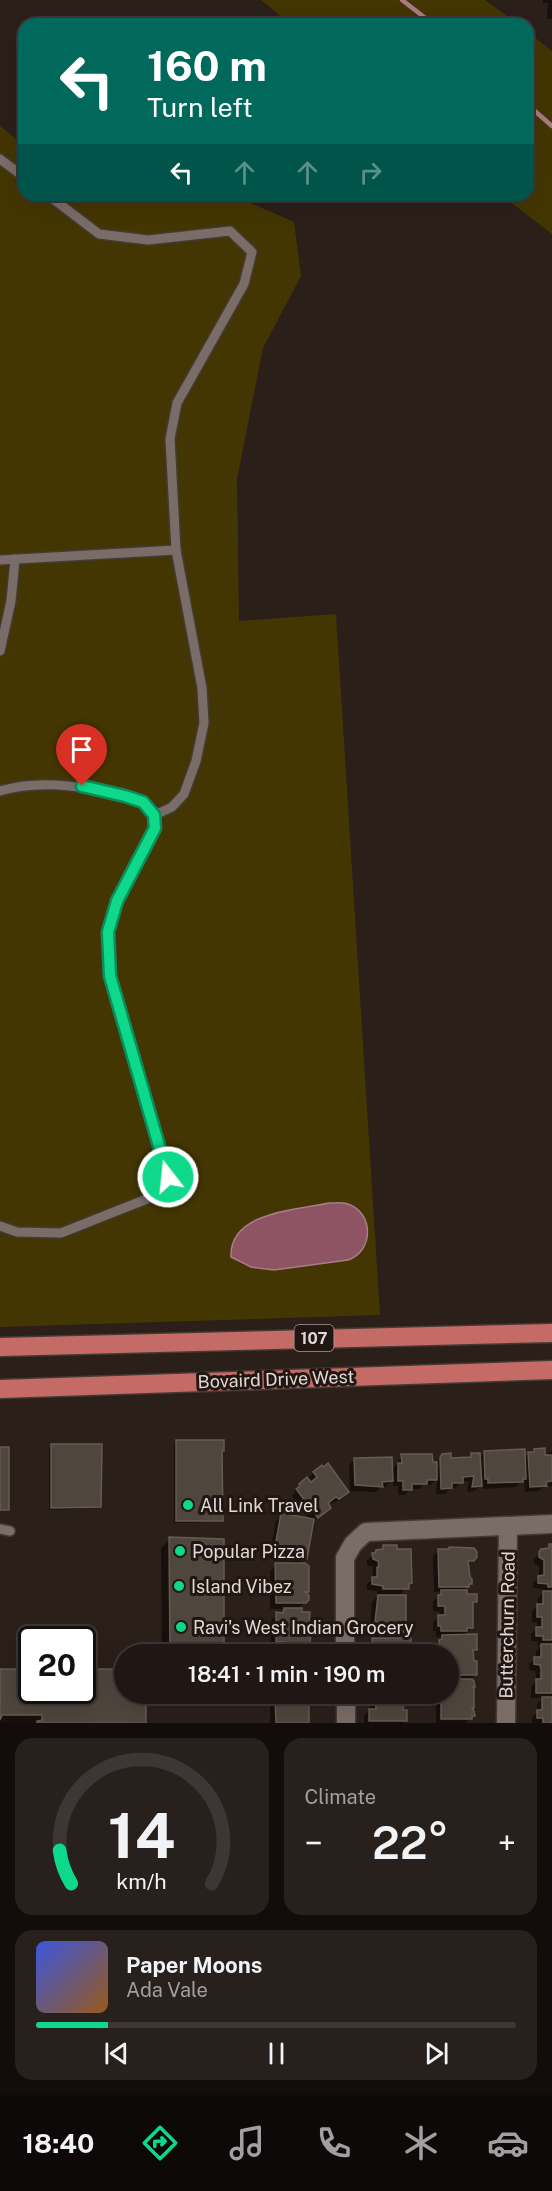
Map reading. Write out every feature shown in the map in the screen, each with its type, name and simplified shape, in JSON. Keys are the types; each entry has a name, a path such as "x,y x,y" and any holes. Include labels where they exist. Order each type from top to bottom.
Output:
{"main road":[{"name":"107","path":"0,1347 552,1333"},
{"name":"Bovaird Drive West","path":"0,1389 552,1370"}],"street":[{"path":"345,1644 345,1558 353,1544 366,1532 552,1524"},
{"name":"Butterchurn Road","path":"506,1723 508,1527"},
{"path":"345,1704 346,1723"}],"lane":[{"path":"0,159 18,172"},
{"path":"56,201 99,234 148,240 230,231 252,252 244,284 177,403 170,439 176,550 202,688 204,723 196,761 184,794 172,807 154,815"},
{"path":"0,560 176,550"},
{"path":"0,651 12,593 15,559"},
{"path":"0,791 16,786 44,784 82,786 143,802 154,815 155,828 117,901 108,932 109,965 110,976 168,1177 157,1196 61,1233 17,1232 0,1226"}],"shaded area":[{"path":"261,0 485,0 510,18 283,18"},
{"path":"534,37 552,51 552,234 509,201 534,201"},
{"path":"0,126 18,140 18,201 152,201 164,203 246,201 294,222 301,276 263,348 237,479 239,621 336,614 380,1315 0,1327"},
{"path":"329,1203 348,1204 363,1215 366,1223 368,1232 363,1249 348,1260 274,1270 251,1267 231,1257 233,1242 252,1222 283,1211"}],"building":[{"path":"176,1440 224,1440 224,1451 222,1451 223,1521 176,1521"},
{"path":"51,1444 102,1444 101,1507 51,1508"},
{"path":"0,1447 9,1447 9,1510 0,1510"},
{"path":"545,1448 545,1455 552,1455 552,1481 546,1482 547,1486 530,1487 528,1452"},
{"path":"525,1449 526,1479 523,1479 523,1482 488,1483 488,1479 485,1479 484,1451"},
{"path":"451,1453 451,1458 471,1457 471,1453 480,1453 482,1486 472,1487 474,1476 463,1477 463,1483 452,1483 452,1488 441,1489 440,1458 442,1454"},
{"path":"401,1454 432,1454 433,1462 437,1462 437,1480 427,1480 427,1484 412,1484 412,1490 403,1490 403,1481 398,1481 398,1463 402,1463"},
{"path":"392,1457 393,1481 382,1482 383,1487 355,1485 354,1458"},
{"path":"328,1463 349,1492 328,1503 331,1508 318,1518 296,1489 307,1477 311,1482 317,1477 313,1472"},
{"path":"281,1513 314,1519 307,1559 274,1553"},
{"path":"169,1537 224,1539 224,1644 170,1644"},
{"path":"549,1544 552,1544 552,1587 538,1583 538,1576 544,1575 544,1560 539,1557 539,1552 541,1549 549,1548"},
{"path":"383,1545 397,1545 397,1549 411,1549 412,1583 409,1584 409,1589 383,1589 383,1586 372,1584 372,1577 377,1577 377,1567 379,1567 372,1553 383,1549"},
{"path":"449,1547 474,1548 477,1552 474,1561 468,1561 472,1579 469,1587 439,1587 438,1549 449,1549"},
{"path":"275,1563 305,1563 309,1566 309,1592 305,1592 309,1595 309,1600 306,1603 276,1603"},
{"path":"441,1590 467,1590 467,1594 477,1594 477,1602 473,1602 473,1628 467,1628 467,1631 441,1631 441,1626 438,1626 438,1615 445,1615 445,1606 438,1606 438,1595 441,1595"},
{"path":"543,1591 552,1591 552,1640 543,1640 543,1636 536,1636 536,1627 542,1627 542,1617 537,1617 537,1604 543,1604"},
{"path":"378,1595 406,1595 406,1632 378,1632 378,1622 375,1622"},
{"path":"284,1608 302,1608 302,1612 310,1612 308,1634 311,1634 310,1643 276,1642 276,1612 283,1613"},
{"path":"477,1634 477,1650 473,1650 474,1661 477,1661 477,1675 459,1675 459,1644 439,1644 442,1635"},
{"path":"372,1638 411,1638 411,1644 372,1644"},
{"path":"541,1644 552,1644 552,1693 536,1693 536,1679 541,1679 541,1669 540,1665 534,1664 534,1657 541,1657"},
{"path":"0,1669 18,1669 18,1704 96,1704 96,1669 114,1669 114,1704 146,1704 146,1723 37,1723 42,1720 42,1715 2,1715 0,1720"},
{"path":"459,1679 472,1679 475,1687 473,1687 474,1708 472,1708 475,1716 472,1716 472,1719 441,1719 441,1704 459,1704"},
{"path":"542,1697 552,1697 552,1723 543,1723 543,1718 537,1718 537,1710 542,1710"},
{"path":"275,1704 309,1704 309,1723 276,1723"},
{"path":"376,1704 403,1704 403,1710 407,1710 407,1721 369,1721 369,1709 376,1709"}],"waterway":[{"path":"402,0 425,18"},
{"path":"534,110 552,126"}],"place":[{"name":"All Link Travel","path":"188,1505"},
{"name":"Popular Pizza","path":"180,1551"},
{"name":"Island Vibez","path":"179,1586"},
{"name":"Ravi's West Indian Grocery","path":"181,1627"}],"route":[{"path":"82,786 143,802 154,815 155,828 117,901 108,932 110,976 168,1177"}]}
